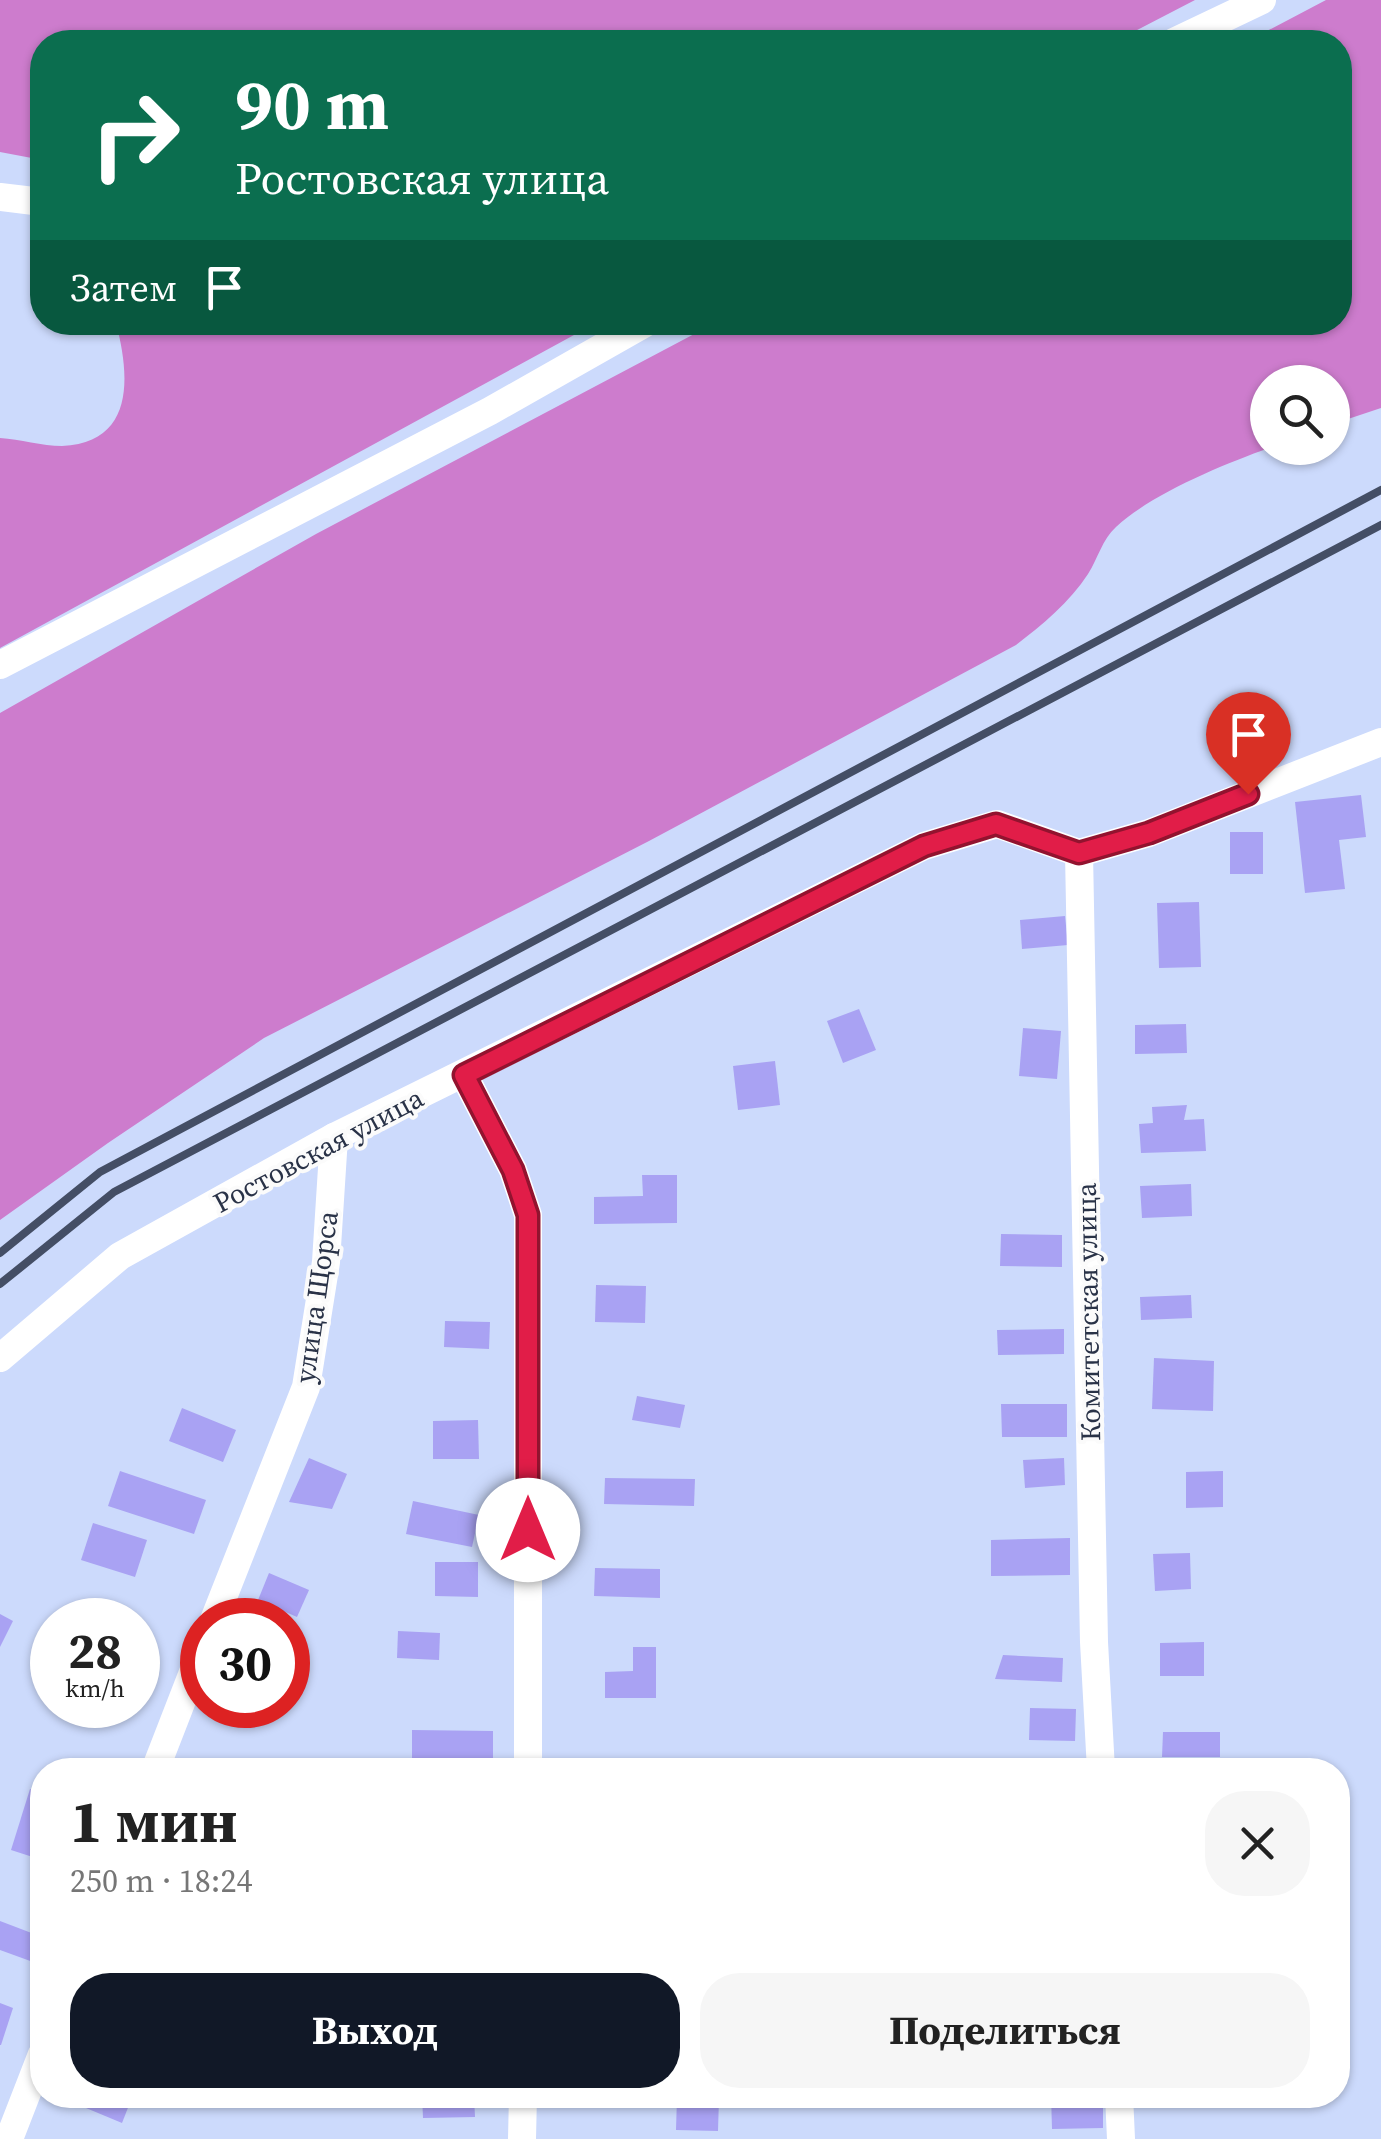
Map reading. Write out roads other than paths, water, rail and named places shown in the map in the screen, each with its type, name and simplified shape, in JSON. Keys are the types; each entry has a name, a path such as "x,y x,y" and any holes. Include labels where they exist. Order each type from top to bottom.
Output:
{"street":[{"path":"1199,30 1262,0"},
{"path":"0,197 30,201"},
{"path":"0,665 490,411 624,335"},
{"path":"1079,853 1149,833 1381,742"},
{"name":"Ростовская улица","path":"0,1358 120,1256 334,1138 924,846 996,824 1079,853"},
{"name":"Комитетская улица","path":"1079,853 1094,1642 1100,1758"},
{"path":"464,1075 513,1170 528,1215 528,1758"},
{"name":"улица Щорса","path":"223,1598 306,1387 326,1262 334,1138"},
{"path":"160,1758 180,1706"},
{"path":"9,2139 30,2085"},
{"path":"522,2139 523,2108"},
{"path":"1120,2108 1121,2139"}],"railway":[{"path":"0,1253 100,1172 1381,490"},
{"path":"0,1284 114,1192 1381,525"}]}
